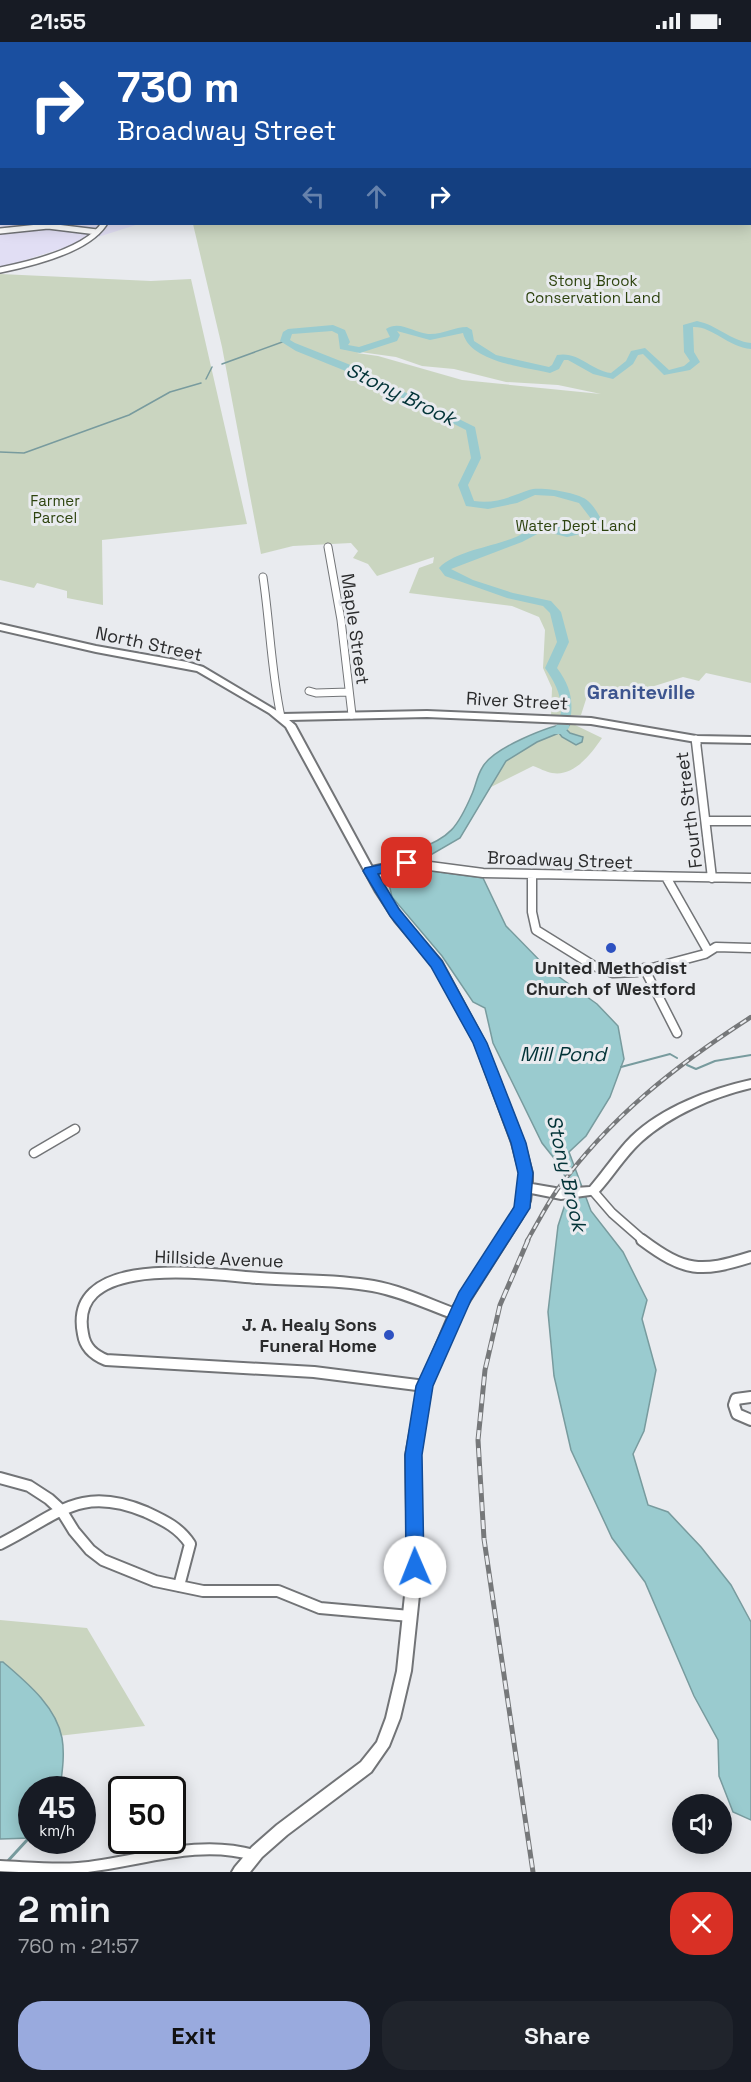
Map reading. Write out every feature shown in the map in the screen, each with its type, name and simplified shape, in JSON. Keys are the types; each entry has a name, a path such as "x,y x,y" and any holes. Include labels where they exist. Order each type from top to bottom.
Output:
{"main road":[{"name":"North Street","path":"0,627 96,649 187,665 214,677 281,717"},
{"name":"River Street","path":"281,717 427,714 555,720 621,725 696,739 751,740"},
{"path":"240,1872 254,1855 282,1830 366,1767 382,1746 393,1718 404,1671 415,1567 413,1455 425,1386 455,1314 518,1215 526,1188 526,1173 518,1143 480,1043 437,964 394,912 296,732 281,717"},
{"path":"526,1188 565,1194 589,1192 644,1132 724,1091 751,1084"}],"street":[{"path":"0,231 41,225"},
{"path":"60,225 101,228"},
{"path":"0,270 70,248 101,228"},
{"name":"Maple Street","path":"328,547 352,715"},
{"path":"263,577 271,629 270,651 274,683 281,717"},
{"path":"309,691 316,693 349,692"},
{"name":"Fourth Street","path":"696,739 712,878"},
{"path":"706,821 751,821"},
{"name":"Broadway Street","path":"370,871 407,863 483,873 751,878"},
{"path":"532,875 532,912 538,933 605,970 621,973 637,972 644,968 705,954 716,947 751,948"},
{"path":"666,878 708,951"},
{"path":"644,968 677,1033"},
{"path":"34,1153 75,1129"},
{"path":"589,1192 653,1247 689,1266 707,1268 751,1257"},
{"name":"Hillside Avenue","path":"425,1386 314,1372 106,1360 91,1353 84,1340 82,1318 84,1307 100,1288 127,1276 187,1272 322,1279 374,1286 455,1314"},
{"path":"751,1397 736,1400 734,1405 737,1414 751,1420"},
{"path":"0,1478 29,1486 49,1499 61,1510 79,1537 103,1560 155,1581 203,1591 278,1591 320,1608 410,1616"},
{"path":"0,1544 22,1535 61,1510 84,1500 111,1499 138,1508 183,1531 190,1544 179,1586"},
{"path":"0,1866 78,1868 168,1853 228,1847 254,1855"}],"shaded area":[{"path":"0,225 136,225 0,268"}],"green space":[{"path":"193,225 751,225 751,683 706,673 699,681 683,677 648,688 588,693 581,715 551,716 552,688 543,668 545,630 539,617 512,606 409,593 419,568 433,563 434,557 377,576 368,564 353,558 358,551 351,543 293,546 261,554 222,347","holes":["357,353 396,357 422,366 454,369 506,382 558,385 601,394 462,380 378,356"]},
{"name":"Farmer Parcel","path":"0,274 151,281 191,279 247,524 102,540 103,605 67,598 67,591 37,583 34,588 0,580"},
{"path":"571,723 602,738 593,751 575,768 560,773 533,766 489,788 505,761 542,739 559,733 583,737 570,733 566,729"},
{"path":"0,1620 87,1628 145,1726 32,1739 32,1776 18,1776 18,1797 0,1807"}],"water":[{"path":"571,723 566,729 570,733 583,737 582,742 576,745 559,733 537,742 506,761 460,838 422,860 414,859 416,850 445,836 457,823 467,805 480,771 488,760 522,739"},
{"name":"Mill Pond","path":"401,867 483,878 506,926 548,969 597,1004 618,1026 624,1059 610,1097 586,1136 569,1152 591,1211 623,1252 647,1300 642,1319 656,1370 644,1431 633,1454 648,1505 668,1512 701,1547 731,1585 751,1622 751,1820 733,1812 732,1794 726,1794 719,1776 718,1740 694,1696 645,1582 612,1538 571,1450 554,1376 548,1312 558,1226 570,1189 561,1167 542,1143 493,1043 485,1008 473,1002 442,956 392,897 389,884 392,875"},
{"path":"0,1662 3,1662 47,1705 59,1726 63,1757 61,1776 18,1776 18,1838 0,1839"}],"waterway":[{"name":"Stony Brook","path":"558,731 563,728 567,703 562,683 551,668 563,642 555,612 547,603 511,596 469,582 449,574 444,568 518,540 542,527 567,534 590,529 597,520 583,501 554,493 533,492 513,501 488,506 470,504 463,485 476,458 471,429 345,366 292,345 285,341 288,332 333,328 342,332 345,342 343,347 360,350 394,339 395,335 391,329 400,329 430,337 467,330 470,342 493,357 550,370 556,367 560,357 568,357 580,361 596,372 613,376 630,362 634,353 645,351 667,373 687,368 695,362 689,352 688,325 706,326 734,342 751,346"},
{"path":"222,364 285,341"},
{"path":"206,379 212,367"},
{"path":"0,452 24,453 129,415 170,392 201,383"},
{"path":"621,1067 670,1054 677,1058"},
{"path":"687,1065 696,1069 715,1061 751,1055"},
{"path":"6,1863 18,1850"}],"railway":[{"path":"527,1241 557,1190 599,1139 670,1074 751,1017"},
{"path":"528,1240 500,1305 485,1370 478,1440 484,1539 533,1872"}],"place":[{"name":"United Methodist Church of Westford","path":"611,948"},
{"name":"J. A. Healy Sons Funeral Home","path":"389,1335"}],"district":[{"name":"Graniteville","path":"641,692"}],"route":[{"path":"407,863 370,871 387,903 437,964 480,1043 518,1143 526,1173 522,1208 464,1297 425,1386 417,1421 413,1455 415,1567"}],"park label":[{"name":"Stony Brook Conservation Land","path":"593,290"},
{"name":"Water Dept Land","path":"576,526"}]}
